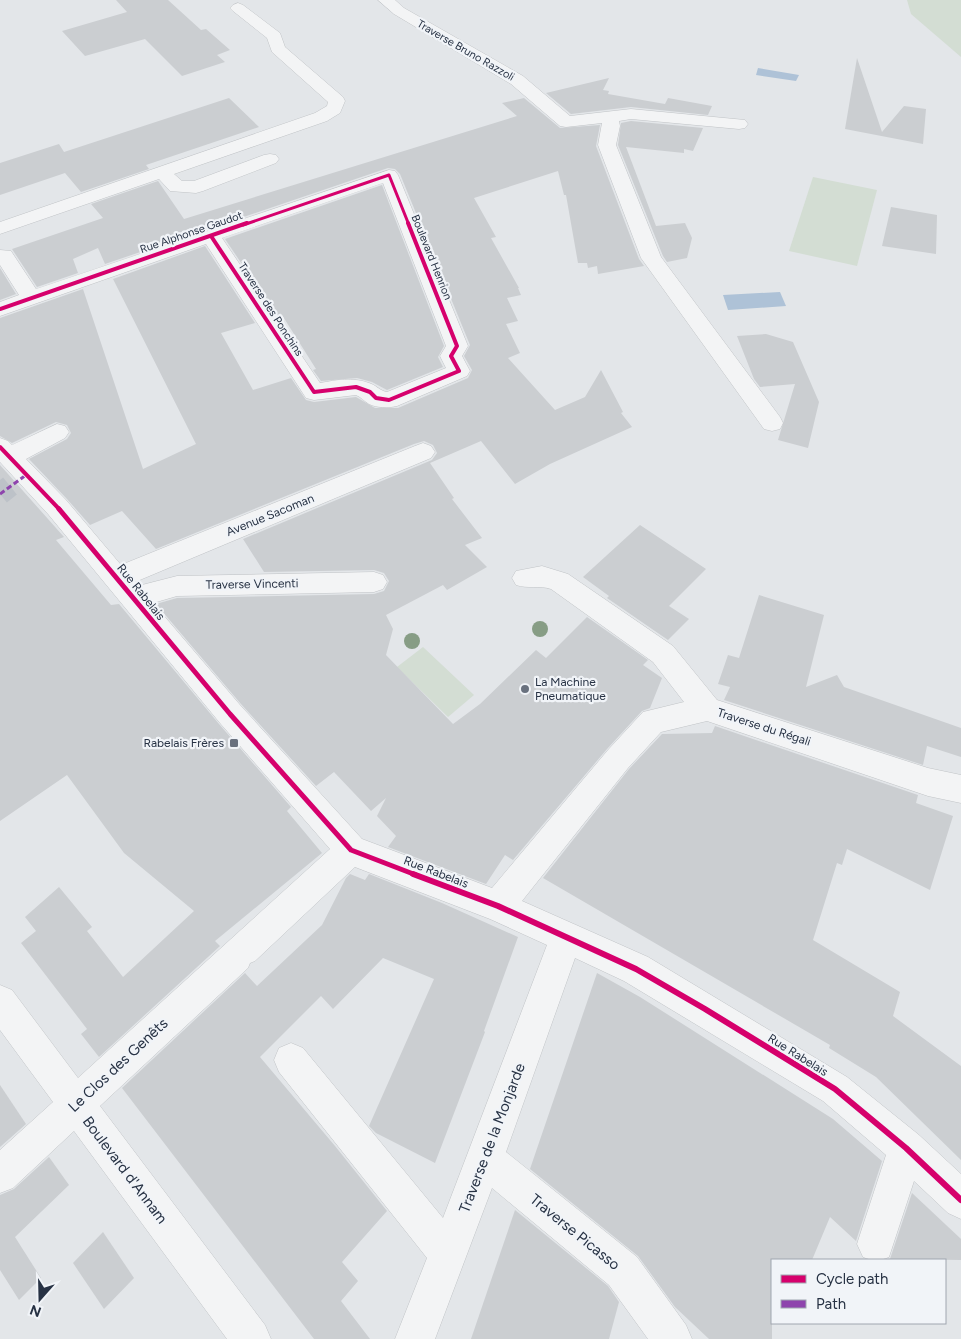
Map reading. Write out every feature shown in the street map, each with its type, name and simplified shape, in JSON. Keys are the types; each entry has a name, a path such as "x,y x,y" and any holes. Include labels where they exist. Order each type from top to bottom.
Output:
{"street":[{"name":"Traverse Bruno Razzoli","path":"386,0 399,11 517,80 566,122 609,116"},
{"path":"0,228 321,117 334,109 338,101 278,49 274,36 238,8"},
{"path":"739,124 631,114 609,116 611,126 607,145 651,258 772,423"},
{"path":"162,172 177,187 196,187 270,160"},
{"name":"Rue Alphonse Gaudot","path":"0,309 389,176"},
{"name":"Boulevard Henrion","path":"314,392 344,387 360,387 371,391 376,398 389,400 459,371 451,356 457,346 389,176"},
{"name":"Traverse des Ponchins","path":"211,236 314,392"},
{"path":"4,255 31,298"},
{"path":"12,466 57,432"},
{"name":"Avenue Sacoman","path":"125,588 423,452"},
{"name":"Rue Rabelais","path":"12,466 57,507 230,714 351,850 498,906 636,969 835,1089 906,1148 961,1200"},
{"path":"525,578 542,576 558,581 663,654 707,709"},
{"name":"Traverse Vincenti","path":"125,588 374,582"},
{"name":"Traverse du Régali","path":"498,906 618,758 653,721 707,709 928,782 961,789"},
{"name":"Le Clos des Genêts","path":"0,1175 351,850"},
{"name":"Traverse de la Monjarde","path":"415,1339 486,1159 567,936"},
{"name":"Boulevard d'Annam","path":"0,1002 251,1339"},
{"path":"291,1060 448,1254"},
{"path":"876,1244 906,1148"},
{"name":"Traverse Picasso","path":"486,1159 623,1271 672,1339"}],"shaded area":[{"path":"907,0 961,0 961,57 911,14"},
{"path":"813,177 877,190 857,266 789,251"},
{"path":"423,647 474,695 448,717 397,667"}],"water":[{"path":"758,68 799,75 796,81 756,75"},
{"path":"780,292 786,306 728,310 723,295"}],"building":[{"path":"116,0 168,0 201,30 206,29 230,50 217,55 225,62 182,76 145,39 85,56 62,31 127,12"},
{"path":"857,58 882,132 904,106 926,109 923,144 845,129"},
{"path":"609,78 603,90 609,91 608,94 665,104 668,98 712,106 708,115 631,107 571,114 546,93"},
{"path":"229,98 259,127 146,165 149,169 81,192 65,173 0,195 0,163 59,144 64,152"},
{"path":"524,98 560,128 600,125 596,146 639,259 644,266 598,274 597,266 588,268 587,263 578,263 566,195 564,195 558,171 474,198 496,237 491,238 521,295 507,298 518,321 506,324 520,353 508,358 555,410 585,397 601,370 623,412 621,413 632,427 550,464 515,484 481,441 430,463 454,498 452,499 482,538 465,545 487,567 447,590 443,585 386,615 393,629 386,655 453,724 480,704 536,650 546,658 587,617 648,660 643,665 662,678 650,708 642,711 607,749 513,860 505,855 486,884 388,847 396,836 377,816 386,798 371,811 334,772 316,786 241,704 156,604 177,598 374,594 384,591 389,581 384,573 374,570 264,572 243,539 432,460 437,453 433,445 424,441 414,444 156,549 122,511 90,525 29,459 67,439 71,433 67,425 56,422 12,443 0,436 0,318 83,289 143,469 196,444 113,279 205,246 255,323 221,333 253,390 291,378 306,400 314,402 356,397 375,408 398,408 468,378 472,370 464,356 470,345 400,174 395,169 388,168 105,264 98,248 73,259 78,273 37,287 12,249 103,218 91,204 158,181 184,219 517,116 502,103"},
{"path":"631,121 703,128 693,151 684,149 684,153 626,147 656,226 685,223 692,238 687,258 667,262 663,256 618,145 621,123"},
{"path":"382,185 444,346 438,357 443,367 387,390 372,382 357,378 321,381 313,370 316,369 282,315 277,316 225,239"},
{"path":"891,207 937,215 936,254 882,246"},
{"path":"0,268 16,294 0,300"},
{"path":"766,334 793,342 819,402 808,448 778,440 795,384 760,387 754,379 737,336"},
{"path":"0,465 64,537 56,540 111,605 119,604 291,807 287,811 322,853 215,941 220,946 99,1057 81,1034 87,1029 21,943 36,931 25,917 59,887 92,927 87,931 123,977 194,911 124,853 67,775 0,821"},
{"path":"640,525 706,569 669,606 689,619 668,640 607,598 609,596 583,577"},
{"path":"759,595 824,615 806,687 837,675 844,687 961,728 961,757 927,746 923,765 724,700 730,687 718,684 728,655 739,658"},
{"path":"715,726 918,795 916,803 953,816 930,890 847,849 842,865 837,863 813,940 900,992 893,1016 961,1066 961,1160 876,1077 829,1048 830,1045 543,878 629,769 662,734 712,733"},
{"path":"350,874 365,880 369,874 442,903 518,937 485,1032 435,1163 376,1133 369,1126 434,979 383,958 333,1009 321,996 260,1057 387,1211 342,1262 358,1281 341,1301 370,1339 314,1339 122,1088 245,973 257,986 322,925 346,878"},
{"path":"597,973 640,997 833,1119 882,1161 856,1241 830,1217 812,1259 771,1259 772,1339 709,1339 675,1307 638,1256 530,1169"},
{"path":"0,1085 26,1124 0,1147"},
{"path":"49,1157 69,1185 15,1237 41,1278 19,1300 0,1270 0,1195 14,1189"},
{"path":"912,1193 961,1239 961,1260 890,1259"},
{"path":"515,1210 608,1286 619,1302 609,1339 471,1339"},
{"path":"103,1232 134,1278 104,1309 73,1263"}],"tunnel":[{"path":"0,494 10,486"}],"marked path":[{"path":"0,494 26,475"}],"cycle path":[{"path":"0,309 145,258 389,175 457,346 451,356 459,371 389,400 376,398 370,392 356,387 314,392 211,236"},
{"path":"0,447 57,507 230,714 351,850 498,906 636,969 835,1089 906,1148 961,1200"}],"place":[{"name":"La Machine Pneumatique","path":"525,689"},
{"name":"Rabelais Frères","path":"234,743"}]}
